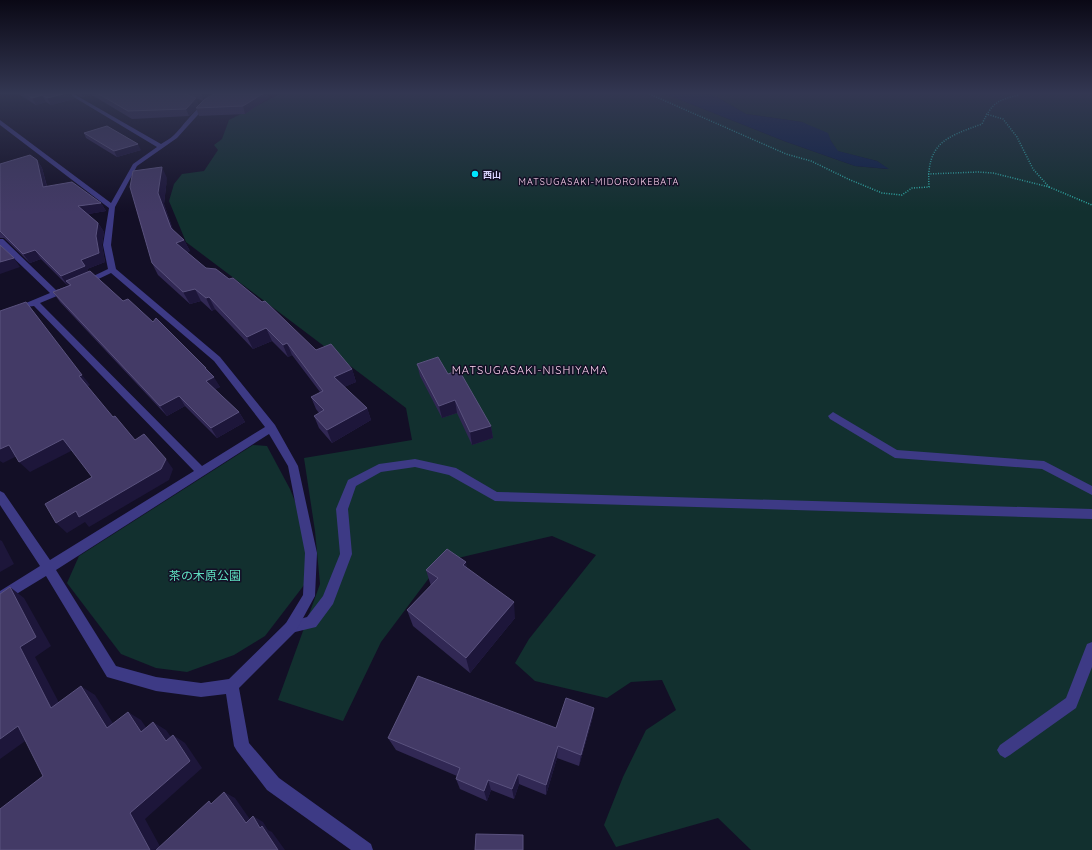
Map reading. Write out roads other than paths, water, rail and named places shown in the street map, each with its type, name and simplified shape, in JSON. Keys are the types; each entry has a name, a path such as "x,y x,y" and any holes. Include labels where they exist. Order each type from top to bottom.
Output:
{"street":[{"path":"14,133 112,207"},
{"path":"137,133 161,147"},
{"path":"0,496 48,568 112,672 156,684 202,690 232,686 291,627 308,596 311,553 293,466 271,428 217,359 112,270 107,245 112,207 135,165 179,133"},
{"path":"38,159 45,156"},
{"path":"0,241 55,294"},
{"path":"21,308 112,270"},
{"path":"35,302 201,472"},
{"path":"833,416 895,454 1044,465 1092,490"},
{"path":"0,598 271,428"},
{"path":"291,627 311,623 328,600 346,554 342,509 352,483 379,468 415,463 452,471 495,496 1092,514"},
{"path":"1005,750 1071,703 1092,649"},
{"path":"232,686 242,746 273,784 366,850"}],"water":[{"path":"763,133 827,133 838,151 877,161 889,169 855,166"}],"place":[{"name":"西山","path":"475,174"}],"district":[{"name":"MATSUGASAKI-MIDOROIKEBATA","path":"599,181"},
{"name":"MATSUGASAKI-NISHIYAMA","path":"530,370"}],"park label":[{"name":"茶の木原公園","path":"205,575"}]}
